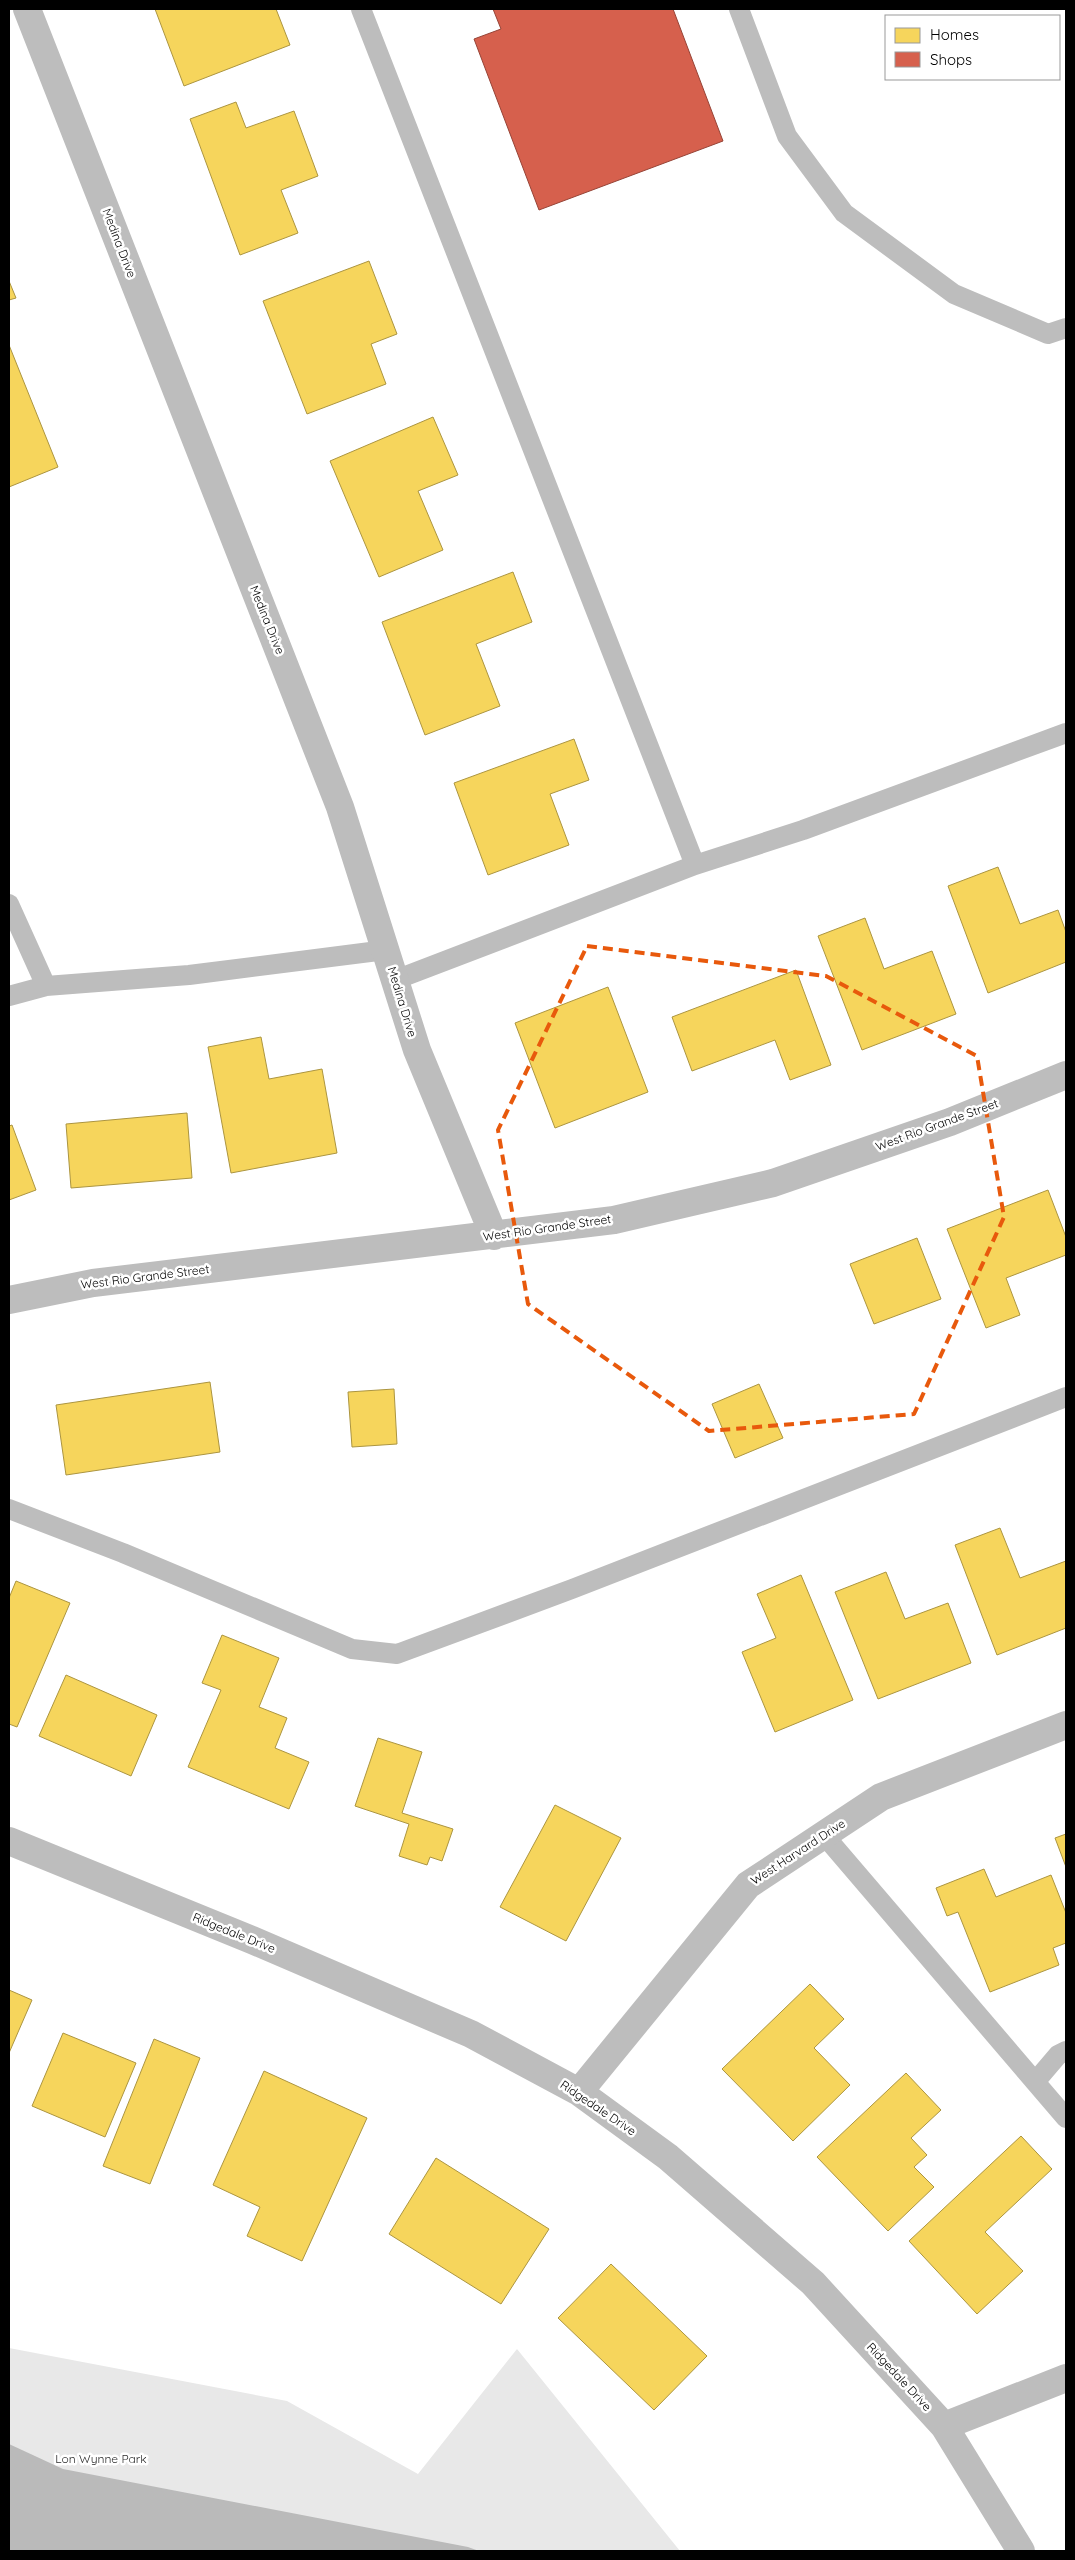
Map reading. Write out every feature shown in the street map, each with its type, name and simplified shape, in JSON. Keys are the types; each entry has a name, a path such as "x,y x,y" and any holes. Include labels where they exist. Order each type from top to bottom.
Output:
{"street":[{"name":"Medina Drive","path":"27,9 340,807 417,1050 494,1236"},
{"name":"West Rio Grande Street","path":"9,1300 93,1283 614,1220 773,1183 950,1122 1066,1075"},
{"name":"West Harvard Drive","path":"578,2092 748,1884 881,1797 1066,1724"},
{"name":"Ridgedale Drive","path":"9,1841 252,1940 471,2034 578,2092 668,2157 813,2284 944,2426 1022,2551"},
{"path":"944,2426 1066,2378"}],"lane":[{"path":"361,9 695,865"},
{"path":"738,9 787,136 844,213 954,294 1048,334 1066,328"},
{"path":"395,980 695,865 804,830 1066,733"},
{"path":"9,904 46,986"},
{"path":"9,996 46,986 189,975 386,950"},
{"path":"9,1509 123,1553 352,1649 397,1654 572,1589 1066,1397"},
{"path":"824,1835 1066,2118"},
{"path":"1035,2082 1058,2056 1066,2051"}],"highlighted area":[{"path":"587,946 826,976 977,1056 1004,1217 914,1414 709,1431 528,1304 498,1130"}],"green space":[{"name":"Lon Wynne Park","path":"9,2348 287,2401 418,2474 517,2349 680,2551 9,2551"}],"shaded area":[{"path":"9,2444 63,2469 468,2547 479,2551 9,2551"}],"building: Homes":[{"path":"155,9 276,9 290,45 184,86"},
{"path":"236,102 246,128 294,111 318,176 281,190 298,233 240,255 190,119"},
{"path":"369,261 397,334 371,344 386,384 307,414 263,301"},
{"path":"9,281 16,298 9,300"},
{"path":"9,345 58,467 9,487"},
{"path":"433,417 458,475 418,491 443,550 379,577 330,461"},
{"path":"513,572 532,622 476,644 500,706 425,735 382,622"},
{"path":"574,739 589,780 550,794 569,845 488,875 454,783"},
{"path":"998,867 1020,924 1058,910 1066,932 1066,962 988,993 948,886"},
{"path":"865,918 884,969 932,951 956,1014 862,1050 818,936"},
{"path":"796,970 831,1065 790,1080 775,1040 692,1071 672,1017"},
{"path":"608,987 648,1092 555,1128 515,1023"},
{"path":"261,1037 269,1079 322,1069 337,1153 231,1173 208,1047"},
{"path":"187,1113 192,1178 71,1188 66,1124"},
{"path":"12,1125 36,1190 9,1200 9,1126"},
{"path":"1048,1190 1066,1237 1066,1255 1006,1278 1020,1315 986,1328 947,1229"},
{"path":"917,1238 941,1299 874,1324 850,1264"},
{"path":"210,1382 220,1452 66,1475 56,1405"},
{"path":"759,1384 783,1438 735,1458 712,1404"},
{"path":"394,1389 397,1444 352,1447 348,1392"},
{"path":"1000,1528 1020,1578 1066,1561 1066,1628 997,1655 955,1545"},
{"path":"886,1572 905,1619 948,1603 971,1663 878,1699 835,1592"},
{"path":"801,1575 853,1700 775,1732 742,1652 776,1638 757,1594"},
{"path":"16,1581 70,1603 17,1727 9,1724 9,1598"},
{"path":"222,1635 279,1658 259,1707 287,1718 275,1748 309,1762 289,1809 188,1767 221,1690 202,1683"},
{"path":"66,1675 157,1715 131,1776 39,1736"},
{"path":"378,1738 422,1752 402,1813 453,1829 442,1861 430,1857 427,1865 399,1856 409,1824 355,1806"},
{"path":"555,1805 621,1838 566,1941 500,1907"},
{"path":"1066,1834 1066,1867 1055,1838"},
{"path":"984,1869 996,1897 1051,1875 1066,1913 1066,1943 1053,1948 1059,1965 990,1992 958,1912 947,1916 936,1888"},
{"path":"810,1984 844,2019 814,2048 850,2085 793,2141 722,2069"},
{"path":"9,1990 32,2000 9,2053"},
{"path":"63,2033 136,2063 105,2137 32,2106"},
{"path":"154,2039 200,2058 150,2184 103,2166"},
{"path":"264,2071 367,2118 302,2261 247,2236 260,2207 213,2185"},
{"path":"906,2073 941,2110 911,2138 927,2155 914,2167 934,2187 888,2231 817,2157"},
{"path":"1021,2136 1052,2169 985,2232 1023,2271 977,2314 909,2241"},
{"path":"436,2158 549,2229 501,2304 389,2234"},
{"path":"611,2264 707,2356 654,2410 558,2318"}],"building: Shops":[{"path":"493,9 673,9 723,141 539,210 474,39 501,29"}]}
